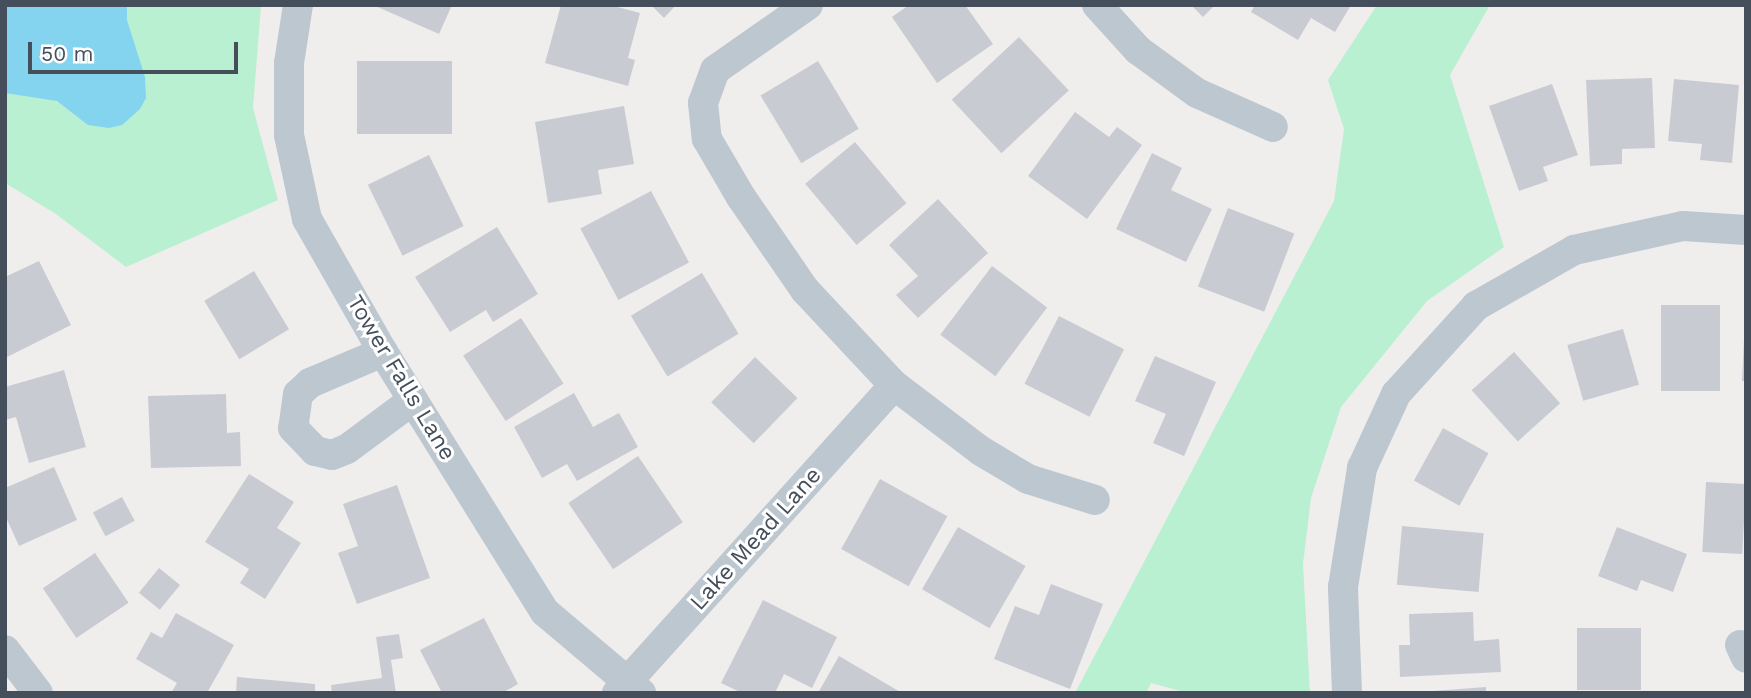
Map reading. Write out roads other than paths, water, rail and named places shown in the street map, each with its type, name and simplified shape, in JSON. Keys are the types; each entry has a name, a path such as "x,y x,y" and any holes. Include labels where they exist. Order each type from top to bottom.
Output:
{"street":[{"name":"Tower Falls Lane","path":"298,5 289,62 289,135 307,219 383,352 545,612 629,689"},
{"path":"808,5 715,70 703,103 707,139 741,197 805,290 894,385 981,451 1028,479 1095,500"},
{"path":"1097,5 1138,50 1197,93 1273,127"},
{"path":"1347,693 1343,587 1362,468 1396,394 1476,306 1574,250 1683,226 1746,230"},
{"path":"383,352 310,383 298,394 293,428 314,451 332,454 347,449 413,400"},
{"name":"Lake Mead Lane","path":"629,689 894,385"},
{"path":"5,650 38,693"}],"water":[{"path":"5,5 127,5 127,20 145,77 146,98 140,109 122,125 109,128 88,125 57,101 5,93"}]}
